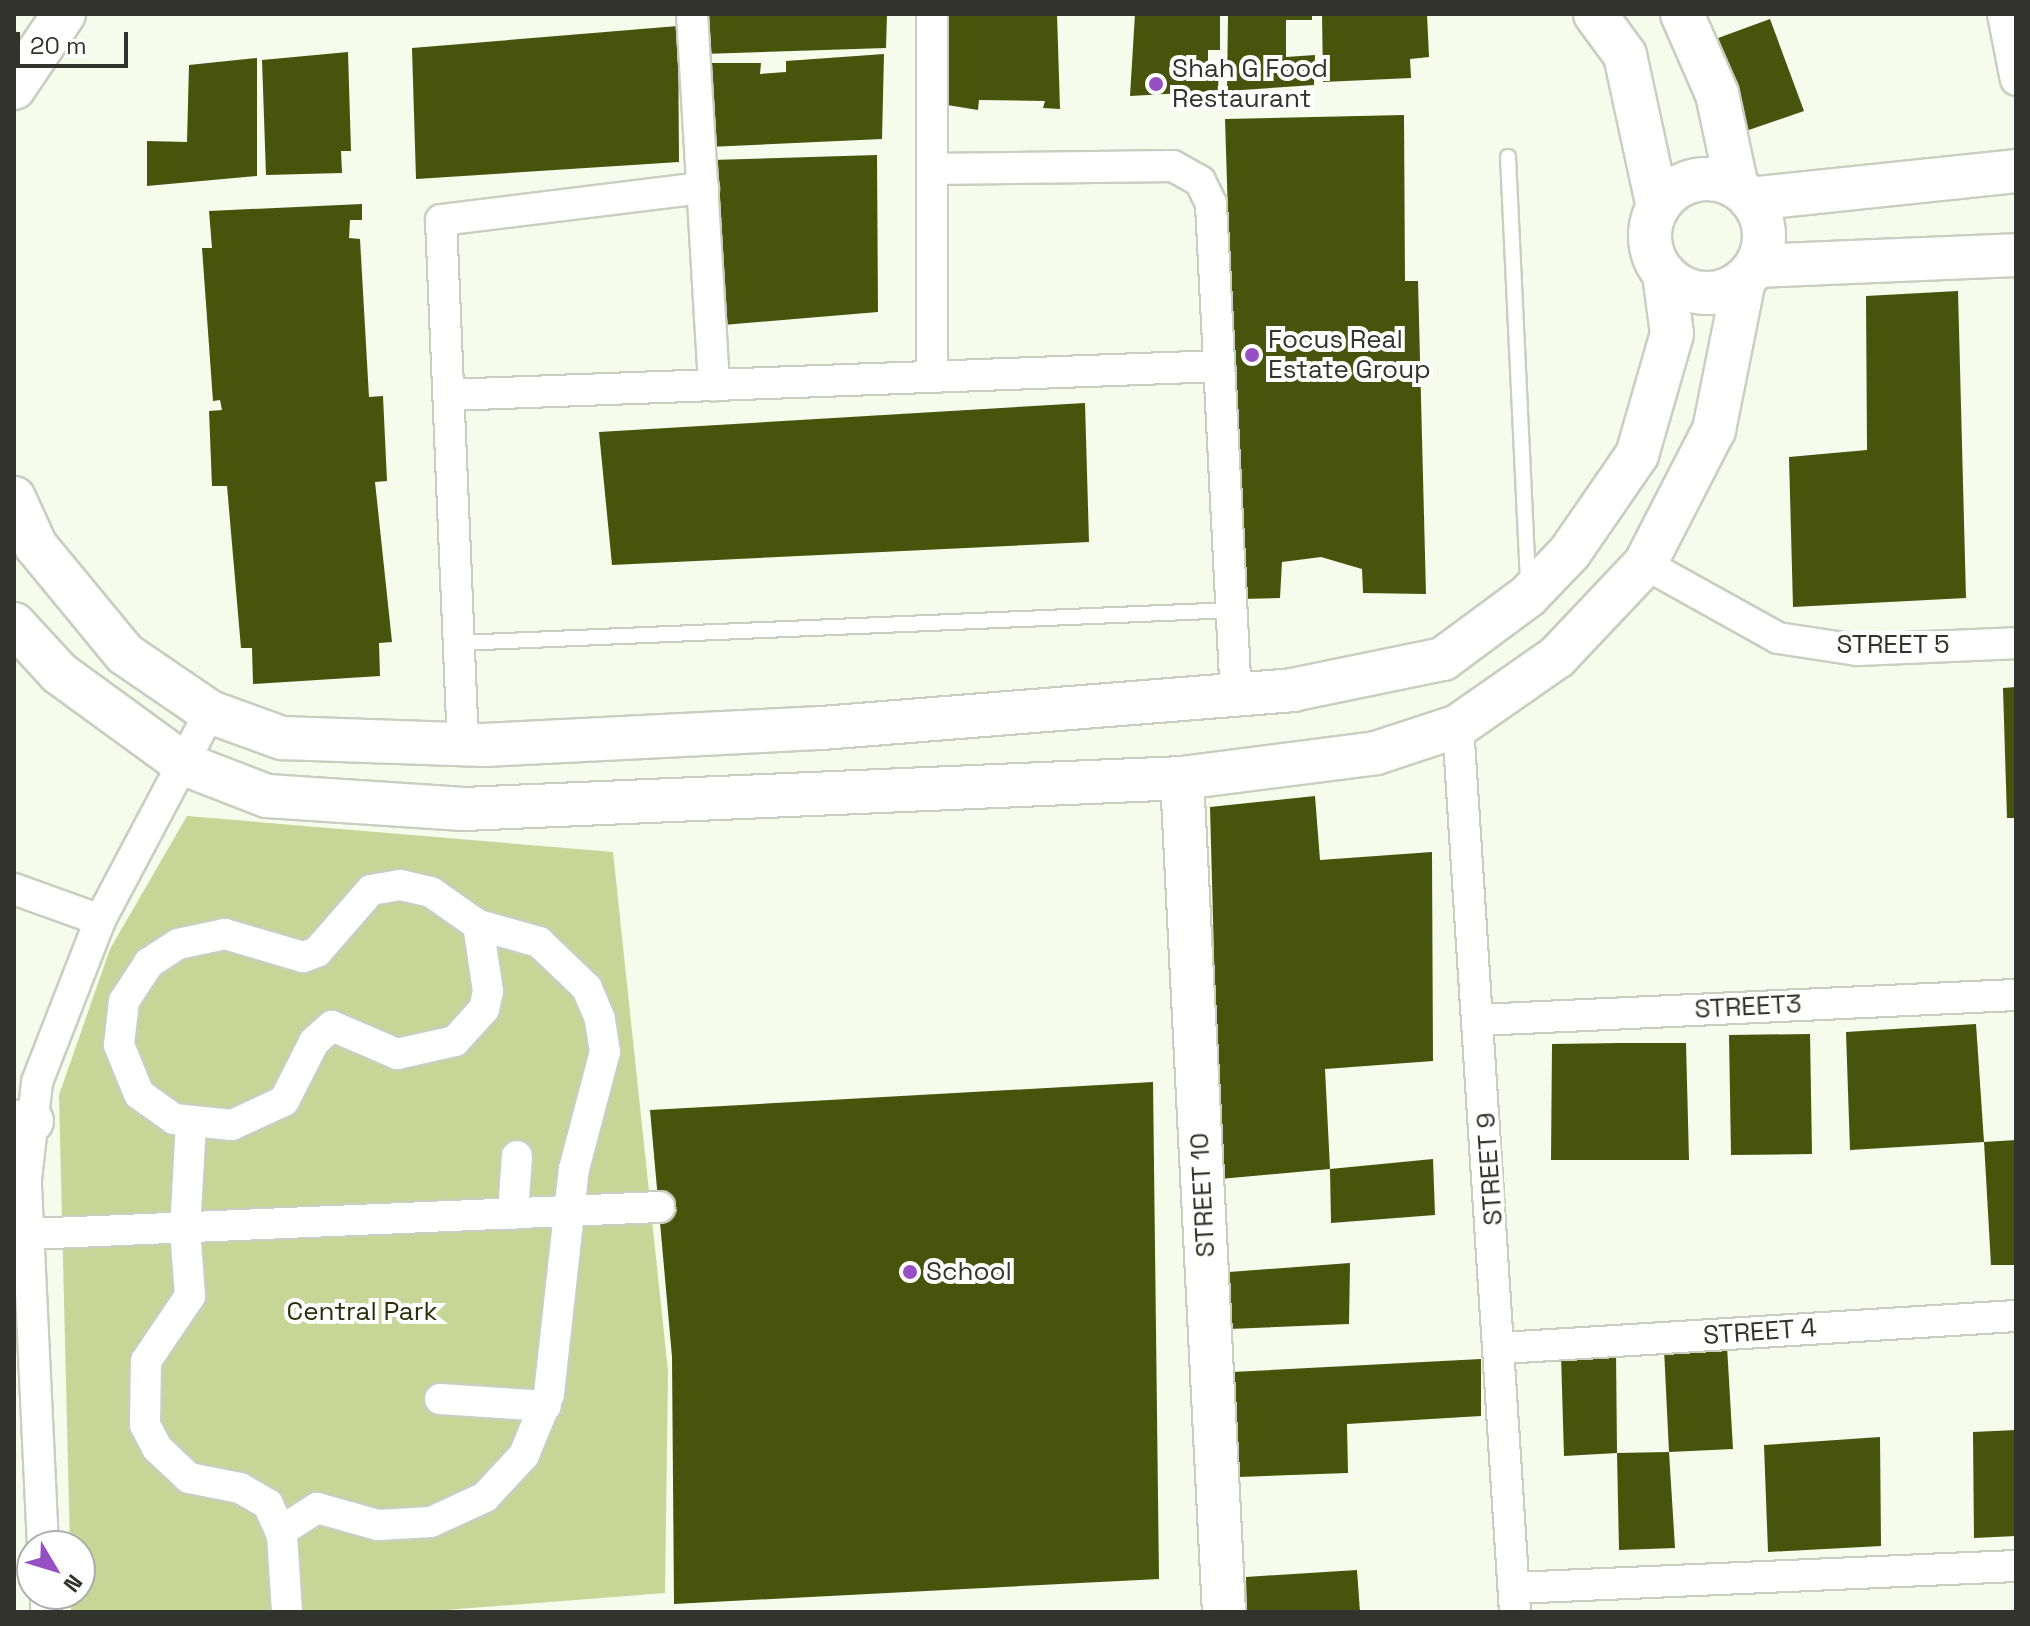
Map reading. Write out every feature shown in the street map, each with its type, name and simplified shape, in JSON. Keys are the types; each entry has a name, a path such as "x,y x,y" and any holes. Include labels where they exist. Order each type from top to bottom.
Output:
{"street":[{"path":"14,88 64,14"},
{"path":"692,14 714,385"},
{"path":"932,14 932,374"},
{"path":"14,498 36,546 91,620 210,712 282,738 463,745 822,728 1292,690 1443,659 1528,596 1570,552 1637,455 1672,334 1664,274 1650,241 1658,207 1625,55 1595,14"},
{"path":"14,624 59,673 184,764 267,796 464,809 827,790 1182,778 1376,753 1458,726 1557,657 1645,564 1714,430 1750,273 1764,231 1744,193 1717,94 1682,14"},
{"path":"2003,14 2016,80"},
{"path":"932,169 1173,166 1200,181 1211,204 1236,693"},
{"path":"1658,207 1685,184 1744,193 2016,171"},
{"path":"463,745 441,220 703,188"},
{"path":"1664,274 1677,286 1711,293 1750,273 2016,255"},
{"path":"448,395 932,374 1219,366"},
{"name":"STREET 5","path":"1645,564 1778,638 1857,650 2016,643"},
{"path":"42,1530 23,1122 100,920 210,712"},
{"name":"STREET 9","path":"1458,726 1503,1348 1514,1600"},
{"path":"822,728 827,790"},
{"name":"STREET 10","path":"1182,778 1224,1612"},
{"path":"281,1531 317,1508 378,1525 431,1522 462,1511 504,1480 546,1406 574,1211 574,1169 605,1052 600,1019 565,961 539,942 478,925 431,892 400,885 371,890 317,952 303,957 225,934 200,934 159,957 124,1001 119,1045 139,1094 191,1123 261,1117 284,1101 314,1042 332,1026 397,1054 455,1041 484,1009 488,991 478,925"},
{"path":"14,889 100,920"},
{"name":"STREET3","path":"1479,1020 2016,995"},
{"path":"191,1123 185,1229 190,1296 146,1361 145,1425 174,1467 189,1478 254,1493 281,1531 287,1612"},
{"path":"513,1214 517,1156"},
{"path":"29,1234 659,1207"},
{"name":"STREET 4","path":"1503,1348 2016,1316"},
{"path":"440,1399 546,1406"},
{"path":"1514,1600 2016,1566"}],"lane":[{"path":"1508,157 1528,596"},
{"path":"459,643 1232,610"}],"green space":[{"name":"Central Park","path":"187,816 613,852 668,1371 665,1593 419,1612 71,1612 96,1610 96,1530 70,1530 59,1095 110,949"}],"building":[{"path":"703,14 887,14 886,48 703,54"},
{"path":"943,14 1057,14 1060,109 1043,108 1045,101 979,100 978,110 941,104"},
{"path":"1135,14 1220,14 1220,50 1208,50 1208,63 1219,64 1218,91 1130,96"},
{"path":"1228,14 1312,14 1312,20 1286,20 1286,57 1315,55 1314,85 1227,91"},
{"path":"1322,14 1427,14 1429,57 1410,59 1411,78 1323,82"},
{"path":"1770,19 1804,111 1740,133 1710,41"},
{"path":"678,26 679,162 416,179 412,48"},
{"path":"348,52 351,151 341,151 342,173 266,175 262,60"},
{"path":"884,54 882,139 708,147 706,63 761,63 760,74 786,72 786,61"},
{"path":"257,58 257,176 147,186 147,141 187,142 189,65"},
{"path":"1404,115 1405,281 1418,281 1426,594 1363,593 1362,569 1321,557 1282,562 1280,598 1240,599 1225,119"},
{"path":"877,155 878,312 723,325 711,160"},
{"path":"362,204 362,220 350,220 349,238 360,239 369,397 383,396 387,481 375,482 392,642 379,643 380,676 253,684 252,648 241,648 227,486 212,486 209,411 222,410 220,400 213,401 202,248 212,248 209,211"},
{"path":"1958,291 1966,598 1793,607 1789,457 1867,450 1866,296"},
{"path":"1085,403 1089,542 612,565 599,432"},
{"path":"2016,687 2016,818 2007,818 2003,688"},
{"path":"1315,796 1320,860 1432,852 1433,1061 1325,1069 1330,1169 1220,1179 1210,807"},
{"path":"1976,1024 1984,1142 1850,1150 1846,1032"},
{"path":"1810,1034 1812,1154 1731,1155 1729,1035"},
{"path":"1686,1043 1689,1160 1551,1160 1552,1044"},
{"path":"1153,1082 1159,1579 674,1604 672,1357 650,1110"},
{"path":"2016,1140 2016,1265 1991,1265 1984,1142"},
{"path":"1433,1159 1435,1215 1331,1223 1330,1169"},
{"path":"1350,1263 1349,1324 1229,1329 1229,1272"},
{"path":"1727,1346 1733,1449 1669,1452 1664,1349"},
{"path":"1616,1351 1617,1453 1564,1456 1561,1355"},
{"path":"1481,1359 1481,1416 1347,1424 1348,1473 1238,1477 1232,1372"},
{"path":"2016,1430 2016,1536 1974,1538 1973,1432"},
{"path":"1880,1437 1881,1546 1768,1552 1764,1445"},
{"path":"1669,1452 1675,1548 1619,1550 1617,1453"},
{"path":"1357,1570 1360,1612 1247,1612 1246,1577"}],"place":[{"name":"Shah G Food Restaurant","path":"1156,84"},
{"name":"Focus Real Estate Group","path":"1252,355"},
{"name":"School","path":"910,1272"}]}
